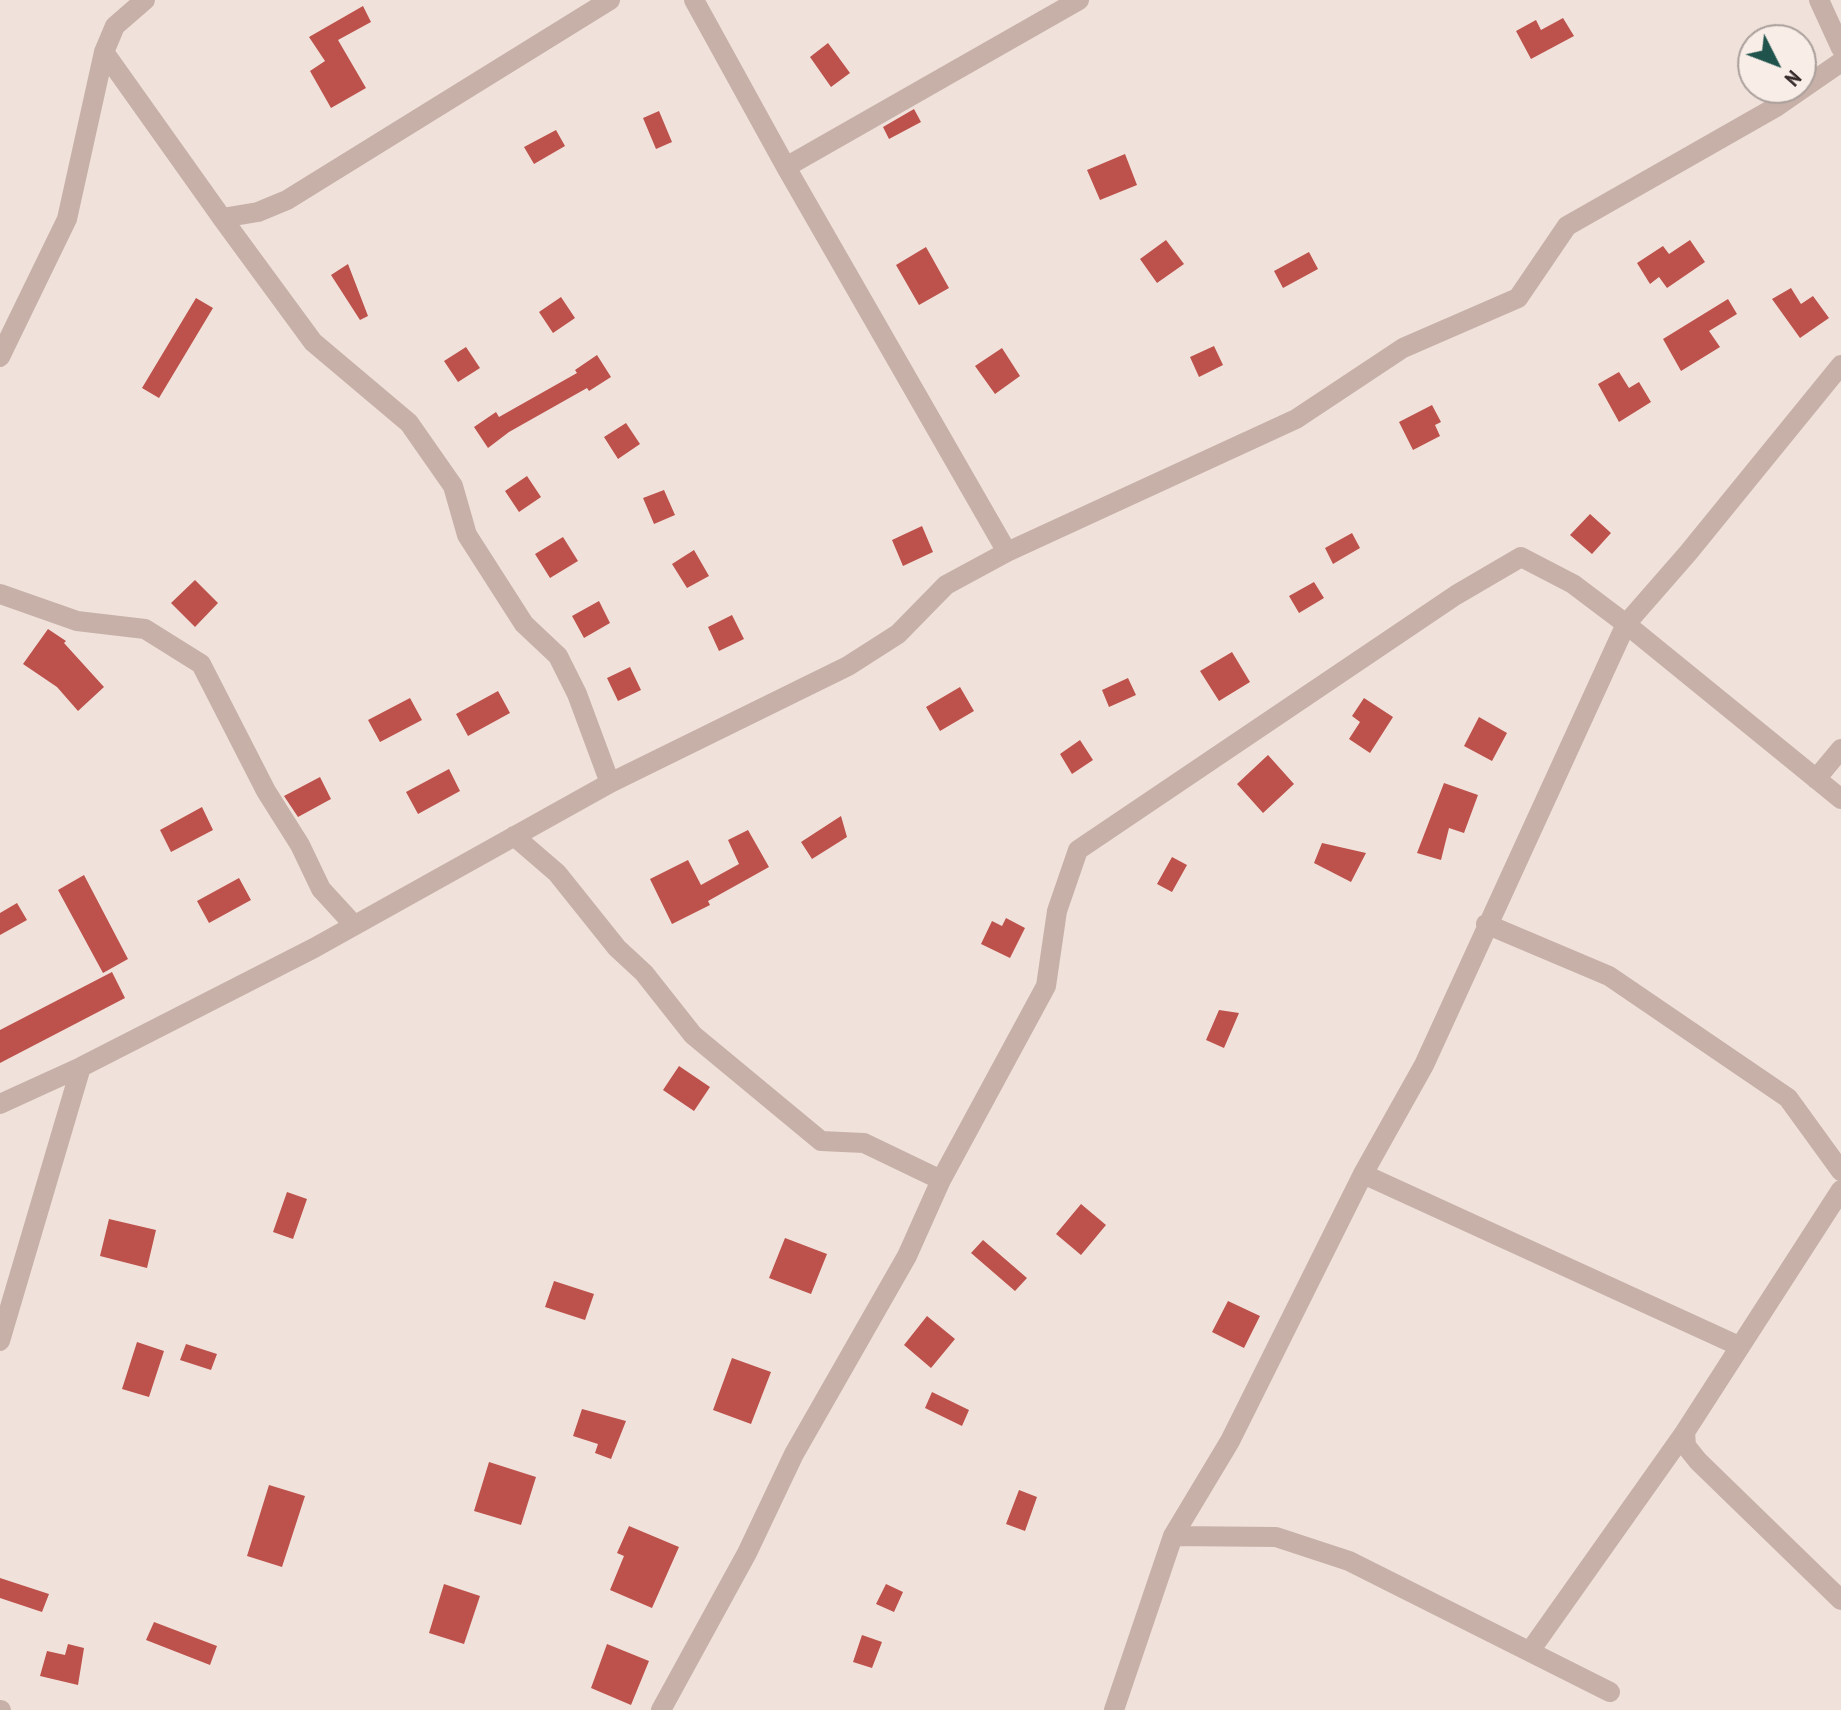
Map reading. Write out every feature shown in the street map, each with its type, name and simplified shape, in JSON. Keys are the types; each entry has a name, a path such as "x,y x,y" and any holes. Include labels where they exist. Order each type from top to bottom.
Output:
{"street":[{"path":"0,357 67,219 104,52 115,26 145,0"},
{"path":"222,218 258,212 287,200 610,0"},
{"path":"694,0 1007,552"},
{"path":"786,167 1079,0"},
{"path":"1819,0 1841,48"},
{"path":"104,52 313,342 409,423 453,486 467,535 524,624 558,656 577,694 610,783"},
{"path":"0,1104 81,1067 354,925 610,783 848,666 898,634 946,585 1007,552 1296,419 1403,348 1518,298 1567,226 1776,107 1841,62"},
{"path":"1114,1710 1173,1536 1230,1441 1363,1174 1424,1065 1626,624 1841,365"},
{"path":"661,1710 747,1553 794,1454 907,1256 941,1180 1046,986 1057,911 1078,850 1456,595 1521,557 1573,584 1626,624 1841,799"},
{"path":"0,594 77,621 145,629 201,664 266,791 300,845 321,889 354,925"},
{"path":"1816,779 1841,749"},
{"path":"514,836 557,873 693,1035 821,1141 864,1143 941,1180"},
{"path":"1486,924 1609,976 1788,1098 1841,1171"},
{"path":"0,1341 81,1067"},
{"path":"1363,1174 1739,1346"},
{"path":"1530,1651 1685,1432 1841,1190"},
{"path":"1685,1432 1686,1446 1698,1461 1841,1600"},
{"path":"1173,1536 1276,1537 1349,1561 1610,1692"}],"building":[{"path":"363,6 371,22 338,40 366,88 331,108 310,71 325,61 309,37"},
{"path":"1563,18 1574,36 1531,59 1516,31 1536,20 1541,30"},
{"path":"828,43 850,73 831,87 810,57"},
{"path":"914,109 921,122 889,139 883,127"},
{"path":"659,111 672,142 656,149 643,118"},
{"path":"556,130 565,146 534,164 524,147"},
{"path":"1125,154 1137,185 1100,200 1087,170"},
{"path":"1166,240 1184,264 1157,283 1140,259"},
{"path":"1690,240 1705,262 1667,288 1659,277 1650,284 1637,263 1663,246 1669,254"},
{"path":"926,247 949,288 919,305 896,265"},
{"path":"1309,252 1318,269 1283,288 1274,271"},
{"path":"348,264 368,316 360,320 331,275"},
{"path":"1791,288 1801,304 1813,296 1829,318 1800,338 1772,299"},
{"path":"561,297 575,318 553,333 539,312"},
{"path":"196,298 213,308 159,398 142,388"},
{"path":"1728,299 1737,314 1709,331 1720,347 1681,371 1663,339"},
{"path":"1214,346 1223,365 1199,377 1190,357"},
{"path":"466,347 480,368 458,382 444,361"},
{"path":"1002,348 1020,376 995,394 975,366"},
{"path":"597,355 611,377 509,432 488,448 474,427 496,412 499,417 577,373 575,370"},
{"path":"1619,372 1629,388 1639,382 1651,402 1619,422 1598,384"},
{"path":"1432,405 1441,422 1435,425 1440,436 1413,450 1399,422"},
{"path":"626,423 640,444 618,459 604,437"},
{"path":"527,476 541,497 519,512 505,491"},
{"path":"664,490 675,515 654,524 643,498"},
{"path":"1590,514 1611,533 1592,554 1570,535"},
{"path":"922,526 933,552 903,566 892,540"},
{"path":"1352,533 1360,548 1333,564 1325,548"},
{"path":"563,537 578,561 550,578 535,554"},
{"path":"694,550 709,576 687,588 672,564"},
{"path":"195,580 218,603 195,627 171,603"},
{"path":"1314,582 1324,598 1299,613 1289,596"},
{"path":"599,601 610,623 584,638 572,616"},
{"path":"732,615 744,639 719,651 708,627"},
{"path":"48,629 66,641 64,643 104,687 78,711 57,687 23,664"},
{"path":"1232,652 1250,682 1219,701 1200,671"},
{"path":"630,667 641,690 618,701 607,678"},
{"path":"1128,678 1136,695 1109,707 1102,690"},
{"path":"960,687 974,711 940,731 926,707"},
{"path":"498,691 510,713 468,736 456,714"},
{"path":"410,698 422,720 380,742 368,720"},
{"path":"1364,698 1393,717 1370,753 1349,739 1360,722 1352,716"},
{"path":"1479,717 1507,733 1492,761 1464,746"},
{"path":"1080,740 1093,760 1072,774 1060,754"},
{"path":"1268,755 1294,784 1263,813 1237,784"},
{"path":"449,769 460,791 418,814 406,792"},
{"path":"320,777 331,799 298,817 284,796"},
{"path":"1444,783 1478,795 1464,833 1449,828 1441,860 1417,853"},
{"path":"202,807 213,830 171,852 160,830"},
{"path":"841,816 847,837 812,859 801,842"},
{"path":"748,830 769,867 708,901 710,905 672,924 650,879 688,860 701,885 739,864 728,840"},
{"path":"1322,843 1366,853 1351,882 1314,863"},
{"path":"1172,857 1187,865 1172,892 1157,884"},
{"path":"84,875 128,959 103,973 58,890"},
{"path":"239,878 251,900 209,923 197,901"},
{"path":"17,903 27,920 0,935 0,913"},
{"path":"1006,918 1025,928 1010,958 981,944 992,921 1002,926"},
{"path":"112,972 125,998 0,1063 0,1030"},
{"path":"1219,1010 1239,1013 1224,1048 1206,1040"},
{"path":"679,1066 710,1087 694,1111 663,1090"},
{"path":"287,1192 307,1199 293,1239 273,1232"},
{"path":"1081,1204 1106,1225 1081,1255 1056,1234"},
{"path":"109,1219 156,1230 147,1268 100,1256"},
{"path":"785,1238 827,1254 811,1294 769,1278"},
{"path":"983,1240 1027,1278 1015,1291 971,1253"},
{"path":"554,1281 594,1294 585,1320 545,1307"},
{"path":"1228,1301 1260,1316 1244,1348 1212,1332"},
{"path":"927,1316 955,1339 931,1368 904,1345"},
{"path":"137,1342 164,1351 149,1397 122,1389"},
{"path":"186,1344 217,1354 211,1370 180,1360"},
{"path":"732,1358 771,1372 751,1424 713,1410"},
{"path":"932,1392 969,1410 962,1426 925,1408"},
{"path":"582,1409 626,1421 611,1459 595,1453 598,1444 573,1436"},
{"path":"489,1462 536,1477 521,1525 474,1511"},
{"path":"269,1485 305,1496 282,1567 247,1556"},
{"path":"1019,1490 1037,1497 1025,1531 1006,1524"},
{"path":"629,1526 679,1547 652,1608 610,1590 624,1556 617,1553"},
{"path":"0,1578 49,1594 42,1612 0,1598"},
{"path":"444,1584 480,1596 464,1644 429,1633"},
{"path":"886,1584 903,1592 894,1612 876,1604"},
{"path":"154,1622 217,1646 210,1665 146,1640"},
{"path":"862,1635 882,1642 872,1668 853,1662"},
{"path":"68,1644 84,1648 78,1685 40,1676 47,1651 65,1655"},
{"path":"607,1644 649,1661 631,1705 591,1688"}]}
